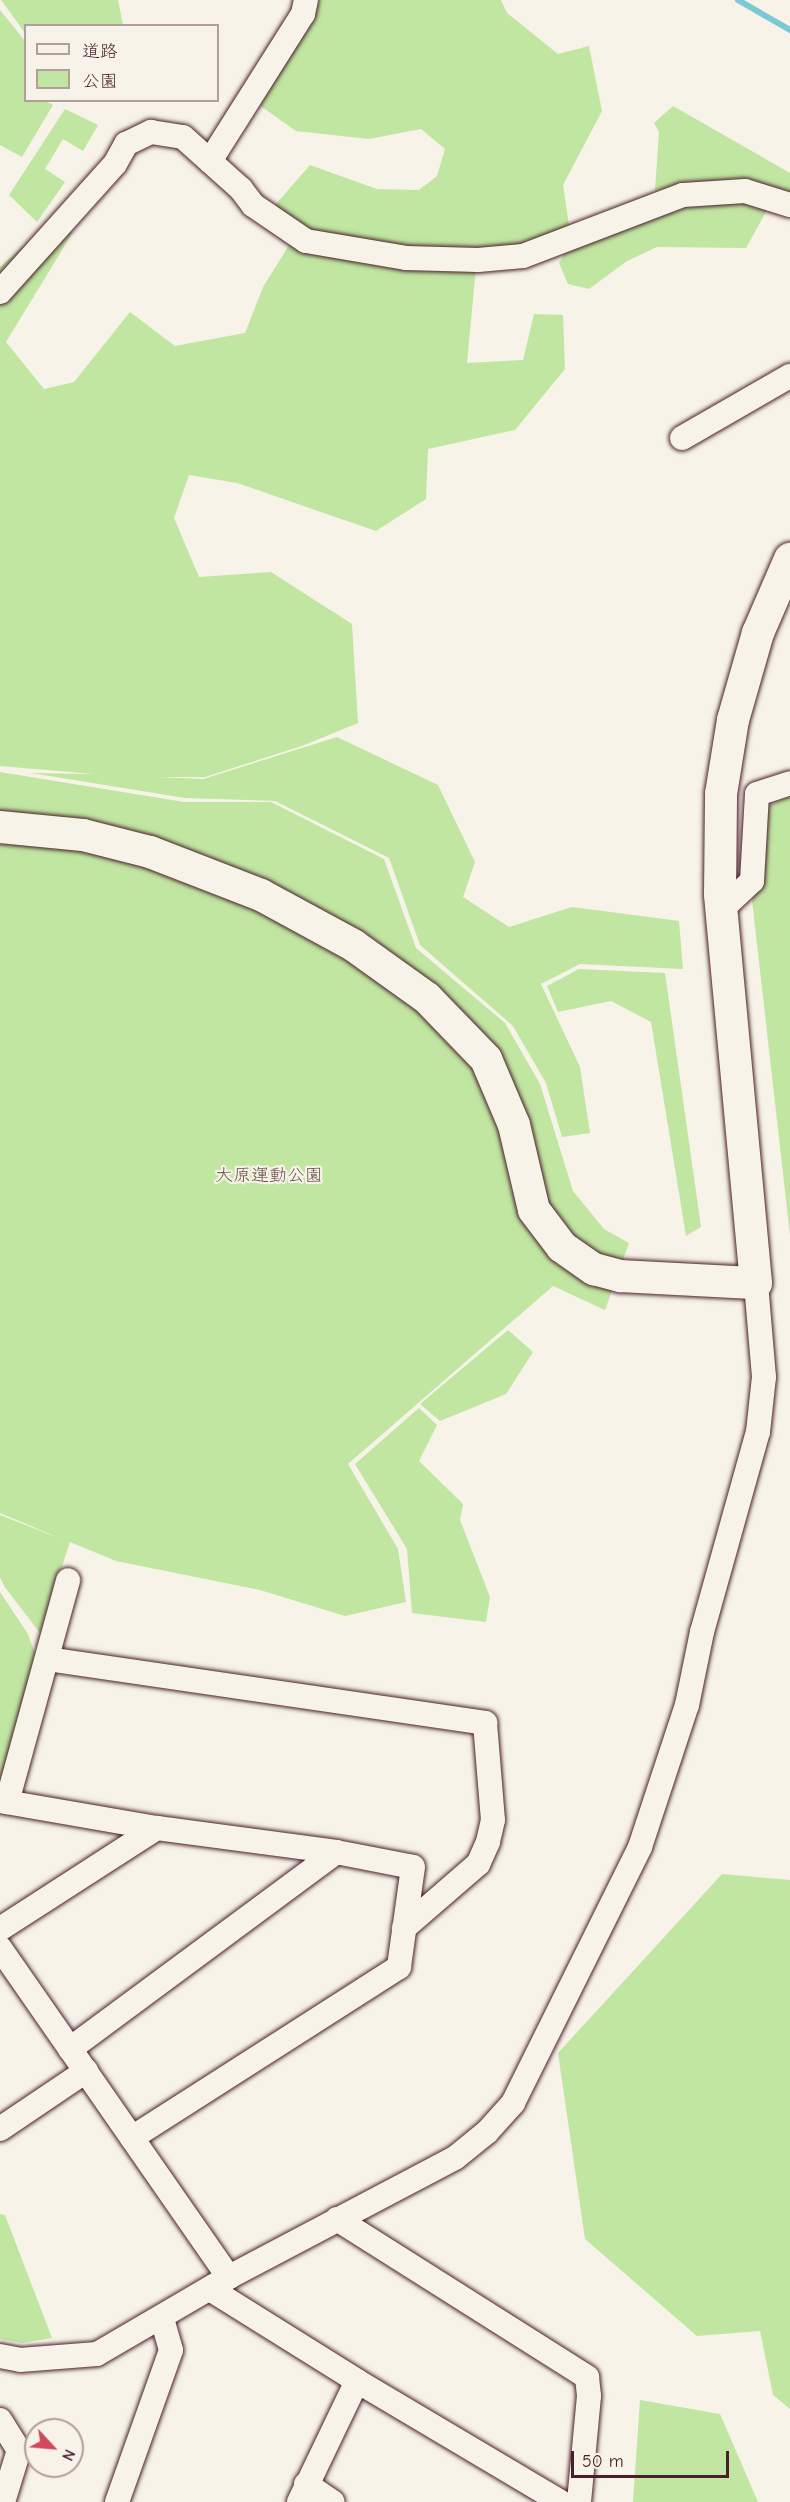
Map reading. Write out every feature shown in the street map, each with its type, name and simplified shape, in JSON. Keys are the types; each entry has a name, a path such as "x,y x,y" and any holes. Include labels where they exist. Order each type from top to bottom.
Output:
{"street":[{"path":"210,161 303,14 306,0"},
{"path":"0,292 115,164 126,144 151,132 183,137 241,189 253,205 306,241 406,258 478,260 523,256 683,195 745,191 790,205"},
{"path":"682,438 790,375"},
{"path":"0,2356 20,2360 97,2354 220,2283 455,2158 487,2132 513,2103 640,1847 687,1705 702,1632 758,1432 764,1377 722,909 721,794 733,720 758,633 790,559"},
{"path":"722,909 752,881 757,794 790,783"},
{"path":"0,827 83,835 150,852 261,895 353,945 427,998 486,1059 514,1125 534,1210 562,1247 594,1269 621,1276 756,1283"},
{"path":"68,1580 48,1659 3,1801 157,1828 336,1852 413,1868 399,1967 132,2138"},
{"path":"48,1659 485,1723 493,1820 488,1842 478,1864 404,1928"},
{"path":"0,1929 157,1828"},
{"path":"70,2049 336,1852"},
{"path":"0,1948 132,2138 220,2283 357,2380 561,2502"},
{"path":"0,2129 86,2071"},
{"path":"337,2219 587,2377 589,2396 579,2502"},
{"path":"117,2502 171,2350 162,2318"},
{"path":"333,2502 302,2493 357,2380"},
{"path":"0,2421 19,2450 3,2502"}],"green space":[{"path":"1,0 118,0 123,24 24,24 24,32"},
{"path":"311,0 501,0 507,13 558,54 589,46 602,111 563,185 570,232 521,252 406,253 308,238 269,212 310,165 377,189 419,190 437,176 445,149 421,129 369,139 296,131 255,102"},
{"path":"0,10 24,40 24,102 47,102 53,105 22,157 0,145"},
{"path":"673,106 790,173 790,195 721,181 655,190 659,132 654,123"},
{"path":"65,109 98,125 83,151 63,139 45,169 65,182 37,222 9,195"},
{"path":"725,198 765,203 766,212 746,248 657,247 627,261 589,289 568,284 559,263 568,248 661,210"},
{"path":"40,231 73,232 6,342 44,389 74,382 130,312 175,346 245,333 263,287 291,242 476,268 467,363 523,360 534,314 563,315 565,369 515,430 428,449 426,499 376,531 237,483 189,475 174,518 199,577 271,572 352,624 358,723 302,746 205,777 159,777 203,779 337,737 438,785 475,862 463,897 509,927 572,907 679,921 683,969 580,964 541,984 580,1067 590,1133 562,1137 546,1083 513,1026 420,945 389,858 275,801 185,798 31,773 94,774 0,766 0,267"},
{"name":"大原運動公園","path":"0,772 184,802 271,802 384,859 416,948 505,1023 540,1084 573,1191 604,1229 629,1243 605,1310 553,1286 348,1464 398,1549 406,1602 345,1616 260,1590 116,1561 70,1542 40,1633 4,1586 0,1577 0,1515 64,1540 0,1513"},
{"path":"790,795 790,1235 752,900 769,806"},
{"path":"579,969 665,973 701,1227 686,1236 651,1022 611,1001 558,1012 547,986"},
{"path":"508,1330 533,1352 506,1394 440,1421 420,1404"},
{"path":"419,1408 437,1425 419,1461 463,1504 460,1520 490,1597 486,1622 412,1613 407,1549 355,1464"},
{"path":"0,1592 28,1634 38,1662 0,1791"},
{"path":"722,1874 790,1880 790,2409 773,2395 760,2331 697,2336 585,2239 558,2053"},
{"path":"0,2214 5,2215 52,2338 22,2343 0,2339"},
{"path":"640,2400 720,2414 758,2502 633,2502"}],"waterway":[{"path":"738,0 790,30"}]}
